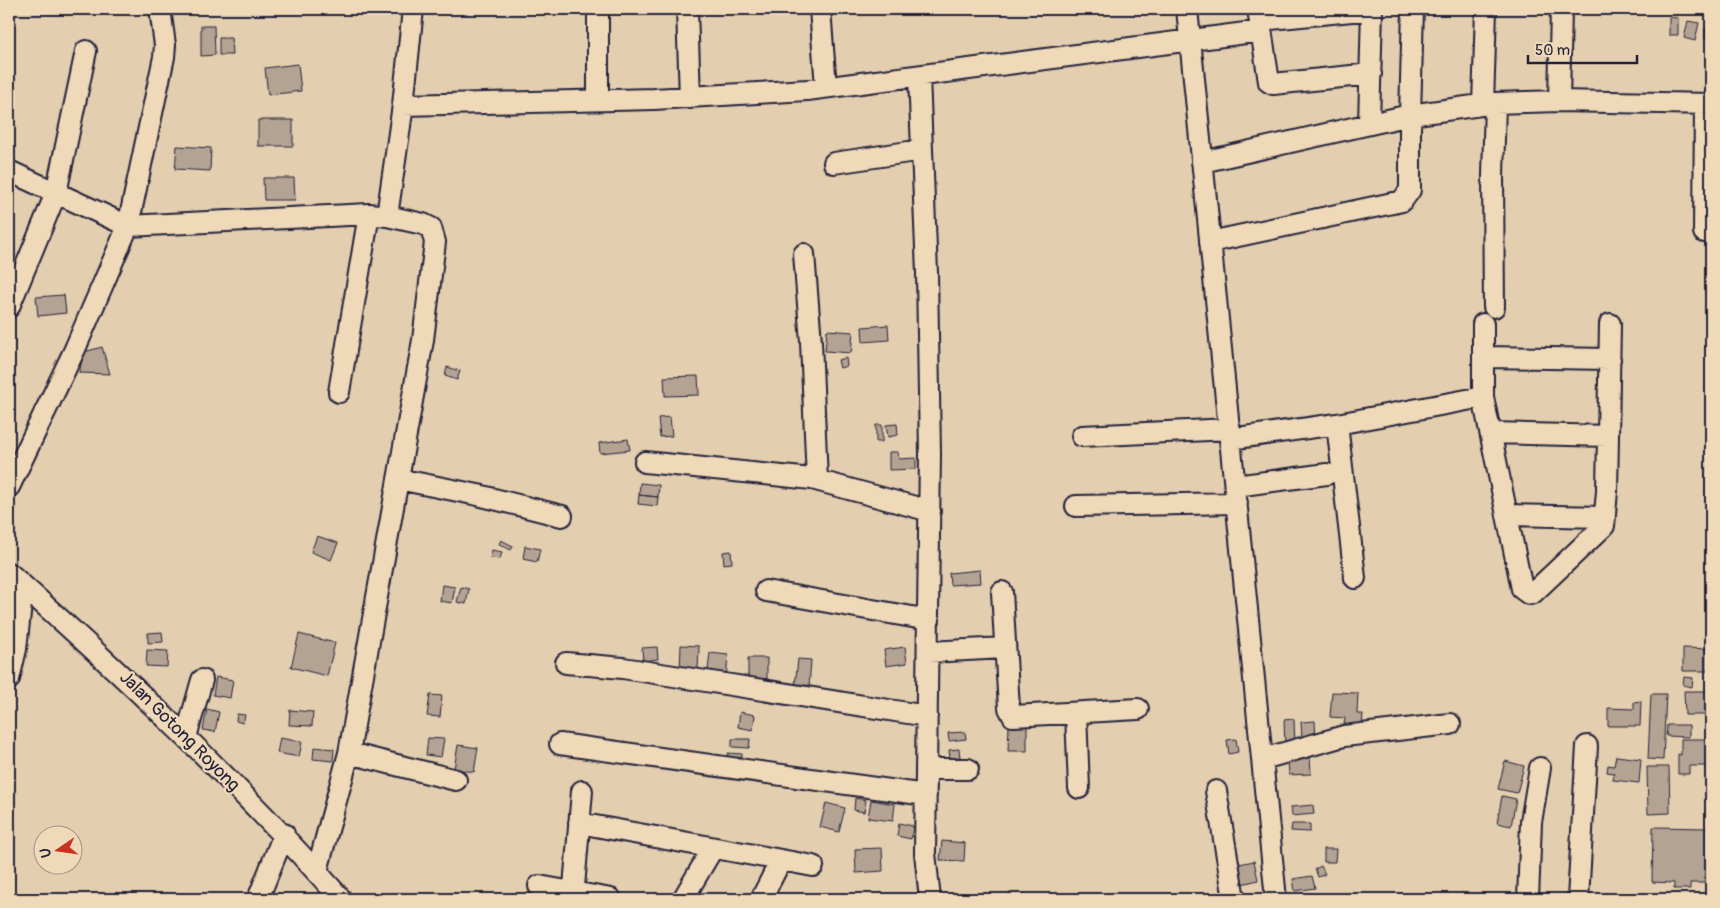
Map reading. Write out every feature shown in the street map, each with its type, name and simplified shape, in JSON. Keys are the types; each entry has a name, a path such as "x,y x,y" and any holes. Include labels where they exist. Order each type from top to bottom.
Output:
{"street":[{"path":"9,487 75,349 128,226 164,57 165,45 160,9"},
{"path":"340,392 402,105 413,9"},
{"path":"598,9 598,101"},
{"path":"687,9 690,98"},
{"path":"820,9 826,87"},
{"path":"1187,9 1276,899"},
{"path":"402,105 690,98 826,87 1190,39 1260,20 1372,9 1369,124"},
{"path":"1210,242 1402,201 1410,190 1413,9"},
{"path":"1486,9 1493,175 1494,306"},
{"path":"1559,101 1561,9"},
{"path":"1260,20 1269,82 1274,84 1371,74"},
{"path":"9,307 56,193 86,51"},
{"path":"919,76 927,273 930,510 925,852 930,899"},
{"path":"1202,162 1410,115 1489,104 1559,101 1708,104 1704,232"},
{"path":"834,163 922,150"},
{"path":"9,171 128,226 378,215 424,224 431,228 435,242 423,340 349,753 316,871"},
{"path":"804,254 811,342 817,480"},
{"path":"1483,324 1483,397 1522,589 1529,594 1533,593 1601,530 1605,517 1610,324"},
{"path":"1482,357 1610,359"},
{"path":"1082,436 1230,434 1337,424 1483,397"},
{"path":"1337,424 1355,578"},
{"path":"1490,433 1608,436"},
{"path":"645,462 817,480 930,510"},
{"path":"1076,506 1236,495 1327,474"},
{"path":"398,479 478,495 562,516"},
{"path":"1507,514 1605,517"},
{"path":"9,679 16,649 16,580"},
{"name":"Jalan Gotong Royong","path":"16,580 116,668 284,834 342,899"},
{"path":"766,591 929,620"},
{"path":"1002,592 1009,708 1013,716 1138,709"},
{"path":"929,652 1004,648"},
{"path":"566,663 623,668 927,716"},
{"path":"186,737 202,680"},
{"path":"1076,713 1079,788"},
{"path":"1263,759 1344,736 1450,724"},
{"path":"560,744 926,795"},
{"path":"1578,899 1586,746"},
{"path":"349,753 456,780"},
{"path":"1528,899 1531,822 1540,768"},
{"path":"926,769 968,769"},
{"path":"573,895 582,791"},
{"path":"1216,791 1234,899"},
{"path":"579,823 813,866"},
{"path":"258,899 284,834"},
{"path":"683,899 713,848"},
{"path":"761,899 782,860"},
{"path":"539,886 573,895 611,899"}],"building":[{"path":"1669,17 1678,18 1678,35 1669,35"},
{"path":"1688,21 1699,23 1695,41 1684,38"},
{"path":"201,26 214,26 215,55 201,56"},
{"path":"1705,28 1711,28 1711,39 1705,39"},
{"path":"219,38 231,38 232,55 219,55"},
{"path":"298,64 301,91 268,95 265,68"},
{"path":"258,120 293,120 293,146 258,146"},
{"path":"177,146 211,148 210,171 175,169"},
{"path":"263,178 294,178 295,200 264,200"},
{"path":"64,295 66,313 38,316 36,297"},
{"path":"888,325 889,340 863,342 862,327"},
{"path":"827,330 853,332 851,353 825,351"},
{"path":"102,347 110,374 79,373 84,352"},
{"path":"846,358 847,366 840,368 838,360"},
{"path":"447,367 460,371 457,380 445,376"},
{"path":"698,376 699,395 665,396 664,377"},
{"path":"670,417 672,436 660,437 658,418"},
{"path":"897,424 898,435 888,437 886,425"},
{"path":"876,425 882,425 882,442 876,442"},
{"path":"628,439 630,450 600,453 599,443"},
{"path":"889,452 898,452 899,459 916,458 916,469 889,470"},
{"path":"640,483 659,485 658,497 639,495"},
{"path":"639,495 658,497 657,506 638,504"},
{"path":"317,536 338,543 331,560 311,552"},
{"path":"501,540 513,546 511,550 499,544"},
{"path":"525,546 540,549 537,562 523,559"},
{"path":"492,550 502,552 500,559 490,558"},
{"path":"731,551 732,563 724,564 723,552"},
{"path":"980,570 981,583 950,585 949,573"},
{"path":"442,585 455,587 452,603 440,601"},
{"path":"461,587 469,589 466,604 457,602"},
{"path":"162,632 163,642 148,643 148,633"},
{"path":"299,634 335,643 327,676 291,667"},
{"path":"681,645 699,646 698,672 680,672"},
{"path":"657,647 658,659 643,661 642,648"},
{"path":"905,647 907,663 886,666 884,650"},
{"path":"1683,648 1711,649 1711,671 1683,671"},
{"path":"147,650 168,651 167,667 146,666"},
{"path":"710,653 728,655 726,679 707,678"},
{"path":"748,658 767,658 767,679 748,679"},
{"path":"798,659 811,660 809,687 795,686"},
{"path":"216,677 233,680 230,698 213,695"},
{"path":"1684,677 1693,678 1692,687 1683,685"},
{"path":"1684,691 1711,691 1711,715 1685,715"},
{"path":"1332,692 1358,693 1357,714 1363,714 1362,725 1344,724 1345,718 1330,717"},
{"path":"1651,694 1666,694 1663,760 1648,759"},
{"path":"430,695 442,696 440,717 427,716"},
{"path":"1641,701 1640,726 1608,726 1608,708 1634,709 1634,702"},
{"path":"207,709 219,712 215,732 203,730"},
{"path":"290,710 313,712 312,726 289,725"},
{"path":"740,712 755,715 753,730 738,727"},
{"path":"237,714 245,715 243,723 236,721"},
{"path":"1294,719 1295,746 1285,747 1284,720"},
{"path":"1315,721 1316,738 1302,739 1301,722"},
{"path":"1009,725 1027,725 1027,751 1008,751"},
{"path":"1667,725 1689,725 1689,737 1666,736"},
{"path":"965,732 966,739 949,741 948,733"},
{"path":"280,738 302,742 299,757 277,753"},
{"path":"428,738 444,739 441,757 426,755"},
{"path":"732,739 750,739 749,748 732,747"},
{"path":"1236,739 1238,752 1229,754 1227,740"},
{"path":"1681,739 1711,739 1711,766 1689,766 1689,774 1678,774 1678,754 1681,755"},
{"path":"458,745 478,748 474,772 454,769"},
{"path":"314,747 334,749 333,761 313,759"},
{"path":"959,749 960,757 950,758 949,750"},
{"path":"728,753 742,754 742,763 727,762"},
{"path":"1310,756 1311,774 1289,775 1288,757"},
{"path":"1616,756 1641,759 1639,783 1613,780 1614,773 1607,772 1608,765 1614,766"},
{"path":"1505,761 1524,766 1517,793 1498,789"},
{"path":"1647,767 1669,767 1670,813 1648,814"},
{"path":"1502,796 1516,799 1511,826 1497,823"},
{"path":"855,798 866,800 864,812 854,810"},
{"path":"871,800 895,804 893,821 868,818"},
{"path":"826,803 845,808 839,832 820,827"},
{"path":"1313,805 1314,814 1292,816 1291,807"},
{"path":"899,823 913,826 911,839 897,836"},
{"path":"1292,824 1310,824 1310,832 1291,831"},
{"path":"1653,827 1708,828 1707,883 1690,883 1690,889 1674,889 1674,883 1652,882"},
{"path":"942,841 965,843 964,861 940,860"},
{"path":"882,848 883,871 856,873 855,849"},
{"path":"1324,849 1336,849 1335,862 1324,862"},
{"path":"1254,861 1258,880 1238,885 1234,865"},
{"path":"1321,866 1325,874 1318,877 1315,869"},
{"path":"1312,876 1315,888 1295,891 1293,879"}]}
